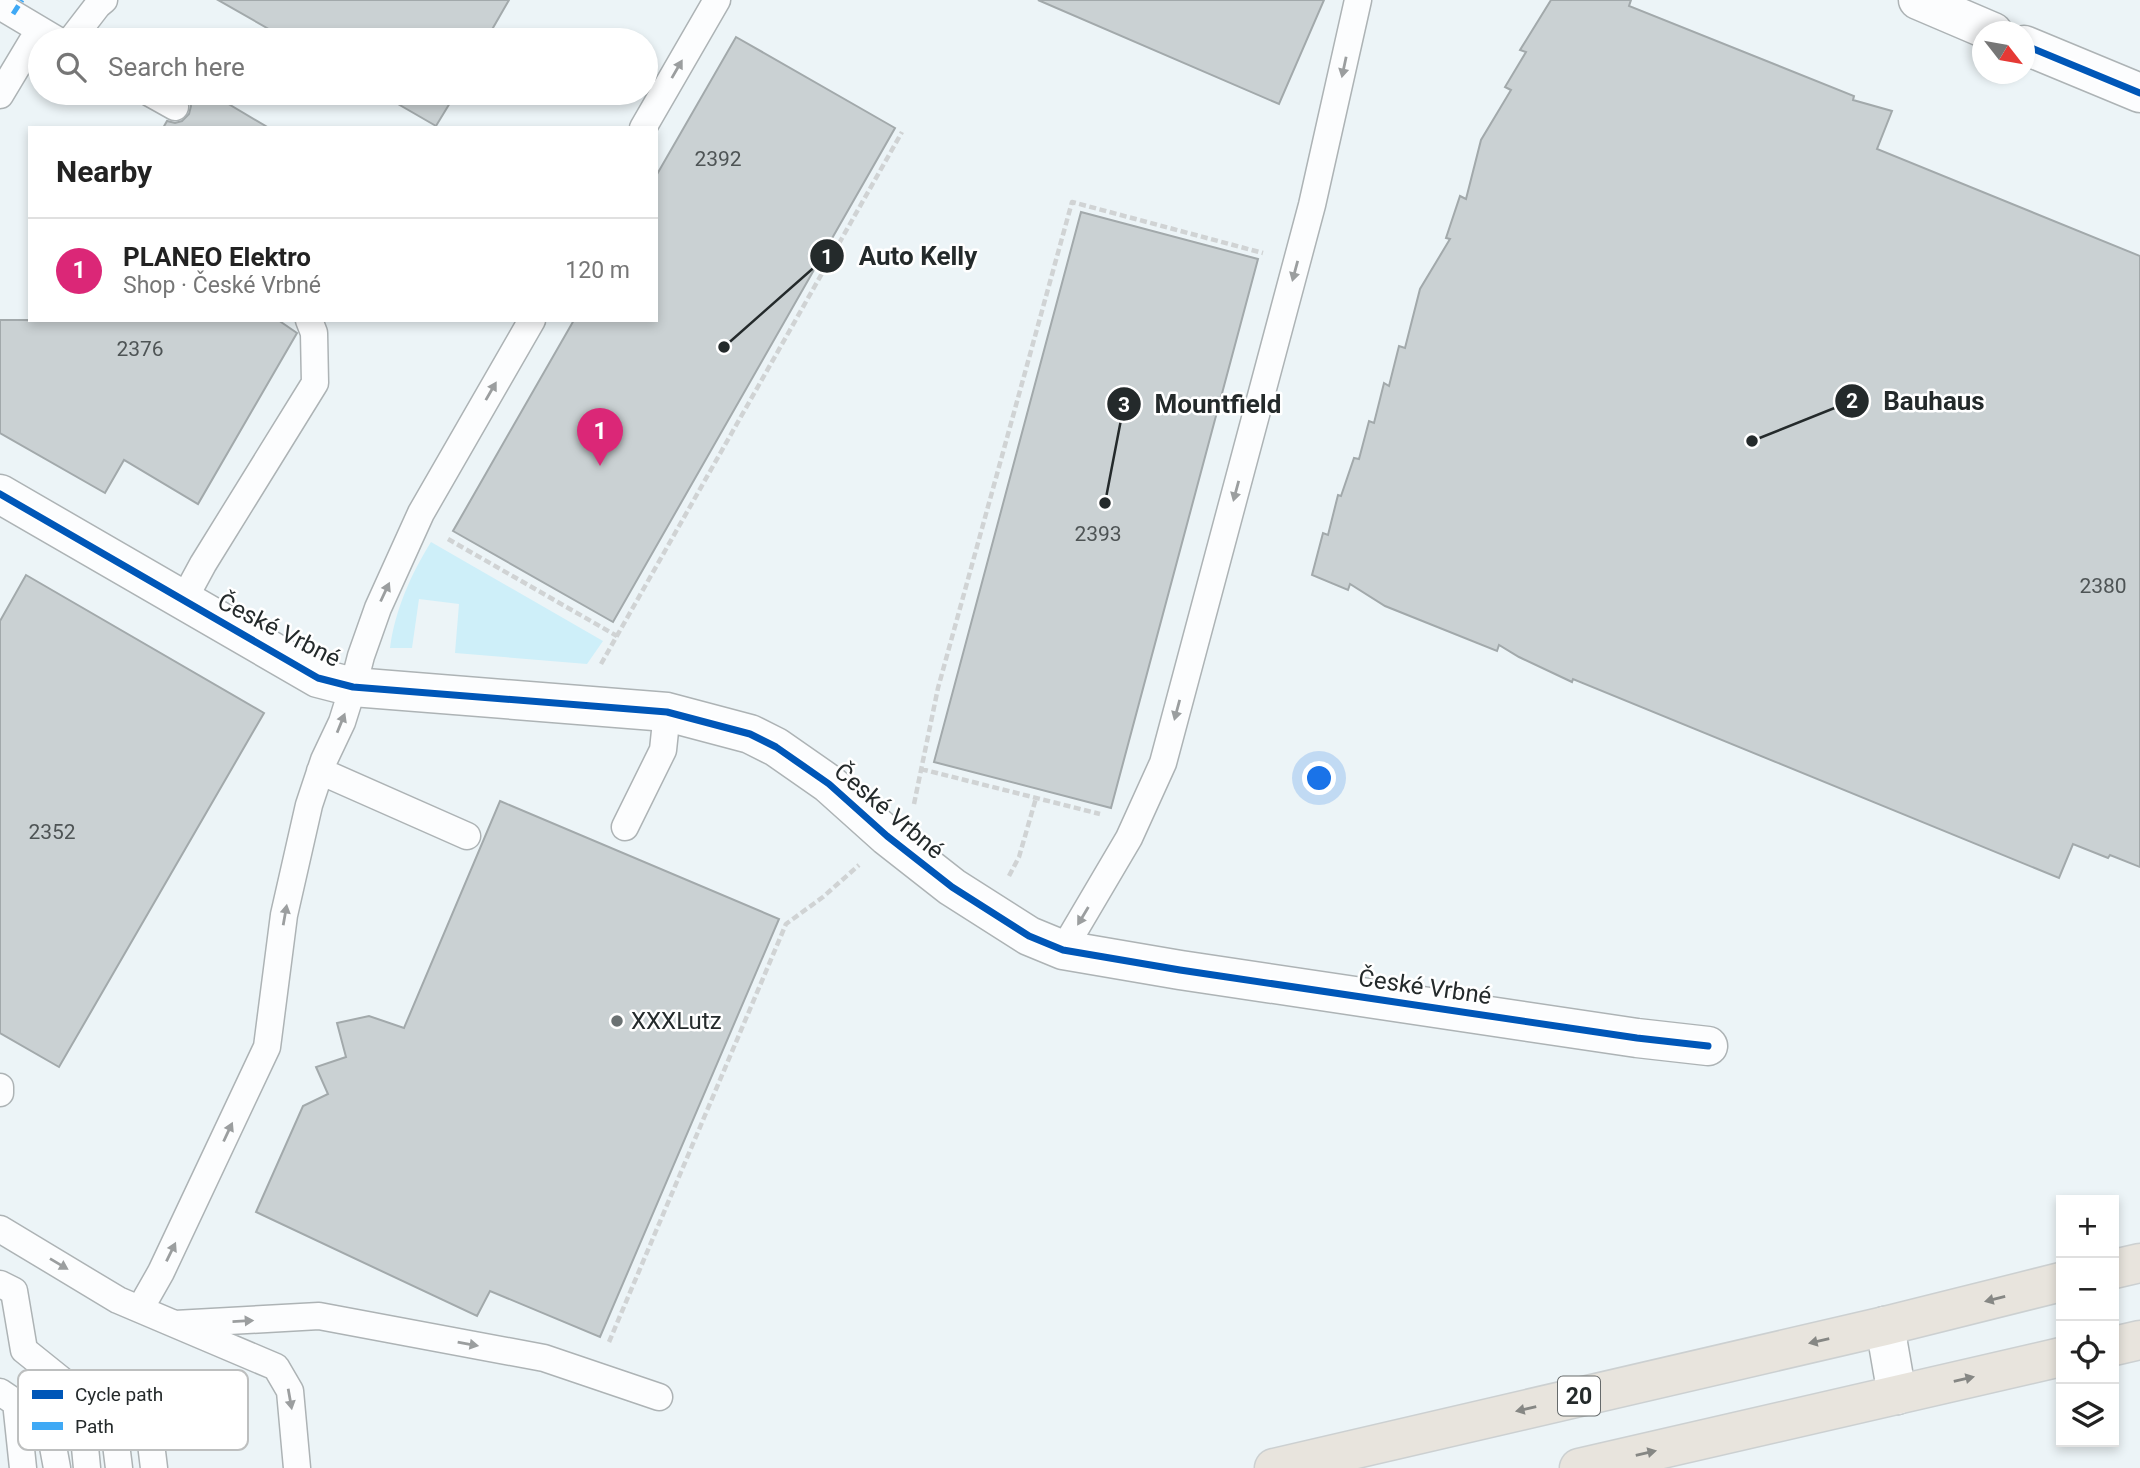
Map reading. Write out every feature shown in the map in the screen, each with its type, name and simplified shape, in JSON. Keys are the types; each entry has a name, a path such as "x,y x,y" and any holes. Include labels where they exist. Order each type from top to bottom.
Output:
{"main road":[{"path":"2119,1268 2140,1263"},
{"name":"20","path":"1274,1468 1885,1326 2056,1283"},
{"path":"2119,1345 2140,1340"},
{"path":"1580,1468 2056,1358"}],"street":[{"path":"1918,0 1972,23"},
{"path":"2035,49 2140,93"},
{"name":"České Vrbné","path":"0,494 318,678 354,687 667,712 750,734 776,747 829,784 887,836 952,887 1030,936 1063,950 1637,1038 1708,1046"},
{"path":"1885,1326 1898,1395"}],"lane":[{"path":"80,28 104,0"},
{"path":"658,102 717,0"},
{"path":"1063,950 1129,838 1163,763 1319,180 1358,0"},
{"path":"0,6 36,28"},
{"path":"0,95 28,60"},
{"path":"171,105 175,107"},
{"path":"644,126 656,105"},
{"path":"183,601 315,383 314,333 310,322"},
{"path":"140,1309 161,1272 268,1047 284,915 309,805 320,771 342,722 354,687 360,656 378,608 417,523 531,322"},
{"path":"625,827 663,750 667,712"},
{"path":"320,771 467,836"},
{"path":"0,1087 0,1093"},
{"path":"0,1229 118,1300 276,1367 290,1391 297,1468"},
{"path":"0,1284 14,1291 24,1350 48,1370"},
{"path":"175,1324 319,1316 544,1358 659,1397"},
{"path":"8,1397 18,1444"},
{"path":"19,1450 23,1468"},
{"path":"54,1450 57,1468"},
{"path":"85,1450 87,1468"},
{"path":"117,1450 119,1468"},
{"path":"152,1450 155,1468"}],"path":[{"path":"596,672 902,132"},
{"path":"911,816 938,688 1072,202 1298,261"},
{"path":"417,523 617,636"},
{"path":"921,769 1102,814"},
{"path":"1013,870 1036,798"},
{"path":"605,1352 786,924 860,865"}],"shaded area":[{"path":"431,542 603,641 587,664 455,653 459,604 419,599 412,648 390,648 405,593"}],"building":[{"path":"218,0 509,0 493,28 267,28"},
{"path":"1038,0 1324,0 1279,104"},
{"path":"1551,0 1631,0 1629,6 1854,96 1853,100 1892,111 1877,149 2140,256 2140,867 2073,844 2059,878 1573,679 1572,682 1499,645 1497,651 1385,606 1350,584 1348,590 1312,575 1323,533 1328,535 1338,495 1341,496 1354,458 1359,459 1369,421 1374,423 1384,383 1389,386 1399,346 1405,348 1420,289 1450,239 1446,238 1460,196 1466,199 1481,140 1511,90 1505,87 1526,52 1520,50"},
{"path":"736,37 895,128 613,622 453,531 573,322 658,322 658,173"},
{"path":"230,105 266,126 164,126 167,121 182,121 189,114 191,106"},
{"path":"400,105 449,105 436,126"},
{"path":"1081,212 1258,259 1111,808 934,762"},
{"path":"0,320 281,322 297,333 198,504 124,460 105,493 0,433"},
{"path":"26,575 264,713 59,1067 0,1033 0,621"},
{"path":"500,801 779,919 600,1337 490,1291 477,1316 256,1212 303,1106 328,1094 316,1067 346,1057 337,1023 369,1016 404,1028"}],"marked path":[{"path":"13,14 22,0"}],"cycle path":[{"path":"2035,50 2140,93"},
{"path":"0,494 318,678 353,687 667,712 750,734 776,747 829,784 887,836 952,887 1029,936 1063,950 1180,970 1637,1038 1708,1046"}],"place":[{"name":"Auto Kelly","path":"724,347"},
{"name":"Bauhaus","path":"1752,441"},
{"name":"PLANEO Elektro","path":"600,466"},
{"name":"Mountfield","path":"1105,503"},
{"name":"XXXLutz","path":"617,1021"}]}
